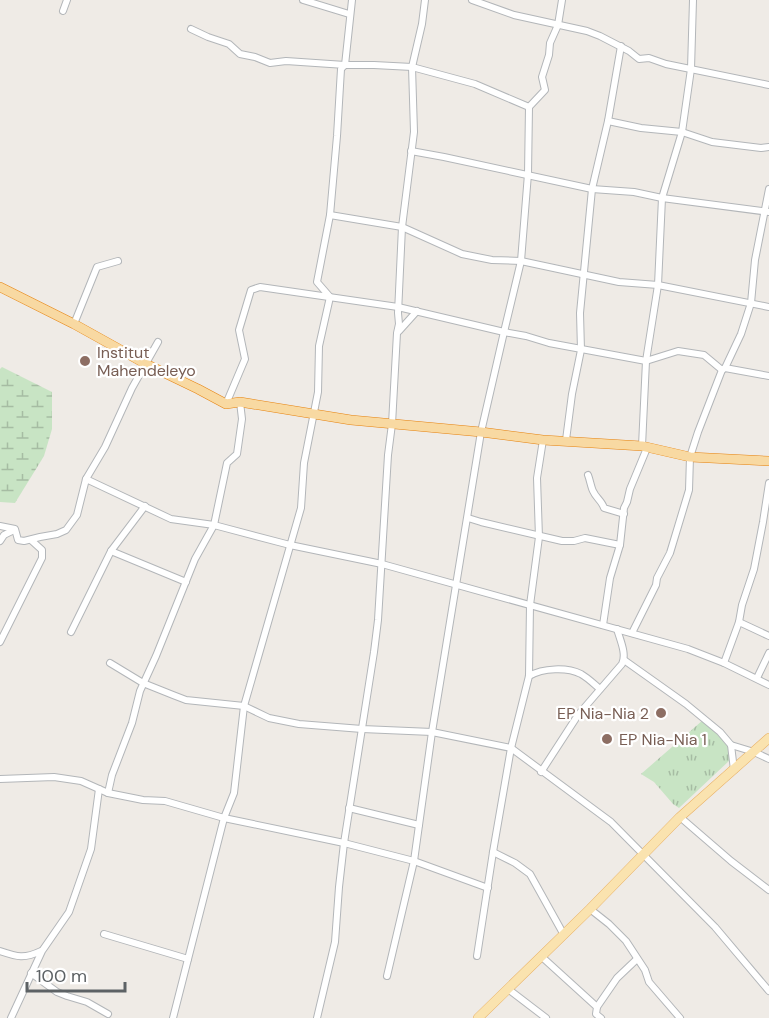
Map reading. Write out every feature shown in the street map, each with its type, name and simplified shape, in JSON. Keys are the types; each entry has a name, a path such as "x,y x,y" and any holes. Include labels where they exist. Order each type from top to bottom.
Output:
{"highway":[{"path":"0,287 226,404 240,402 351,420 543,440 644,447 690,457 769,461"}],"main road":[{"path":"478,1018 680,818 769,738"}],"street":[{"path":"63,11 67,0"},
{"path":"303,0 349,14"},
{"path":"330,297 317,282 330,215 338,136 341,69 345,65 352,0"},
{"path":"317,1018 335,942 344,843 377,631 387,455 392,424 399,324 402,227 414,132 412,67 422,24 424,0"},
{"path":"472,0 514,15 586,31 621,46 639,59 649,58 666,64 769,85"},
{"path":"387,975 414,861 432,732 482,432 521,261 528,174 529,107 545,90 542,77 550,43 558,25 562,0"},
{"path":"603,625 610,578 620,544 624,508 644,447 646,361 658,285 662,198 682,132 691,69 693,0"},
{"path":"191,29 229,44 240,54 270,63 286,61 412,67 475,84 529,107"},
{"path":"566,440 581,350 580,313 592,189 608,122 621,46"},
{"path":"608,122 682,132 712,142 769,147"},
{"path":"411,152 528,174 592,189 634,192 767,212"},
{"path":"632,633 670,553 689,490 690,457 698,432 723,369 741,334 751,303 755,260 767,212 769,189"},
{"path":"330,215 402,227 462,254 492,260 521,261 619,282 658,285 769,307"},
{"path":"74,324 98,267 118,261"},
{"path":"226,404 245,359 239,330 251,290 260,287 399,307 581,350 646,361 678,351 704,355 723,369 769,376"},
{"path":"173,1018 224,818 234,793 244,706 301,508 304,463 318,393 319,346 330,297"},
{"path":"397,333 417,311"},
{"path":"15,529 18,540 31,540 66,530 77,515 86,479 105,447 132,388 158,342"},
{"path":"108,793 143,683 195,559 214,525 227,463 237,454 242,419 240,402"},
{"path":"477,956 511,748 530,676 530,605 539,537 537,478 543,440"},
{"path":"588,476 592,490 603,502 604,508 624,514"},
{"path":"86,479 171,519 214,525 291,545 382,564 456,584 688,649 724,663 769,685"},
{"path":"724,663 739,622 754,569 769,483"},
{"path":"70,632 111,551 145,506"},
{"path":"468,518 539,537 568,542 585,538 620,544"},
{"path":"0,526 15,529"},
{"path":"0,541 4,535 15,529"},
{"path":"0,642 42,558 42,550 31,540"},
{"path":"111,551 186,582"},
{"path":"739,622 769,636"},
{"path":"541,772 578,716 622,664 624,651 617,629"},
{"path":"757,678 769,653"},
{"path":"624,660 693,710 720,732 731,745 769,759"},
{"path":"110,663 143,683 186,700 244,706 269,718 285,722 432,732 511,748 610,822 644,854 715,927 769,991"},
{"path":"530,676 537,672 570,670 587,678 600,689"},
{"path":"731,745 734,770"},
{"path":"0,779 64,778 81,781 108,793 143,800 165,801 224,818 344,843 414,861 488,888"},
{"path":"11,1018 42,951 69,912 91,849 99,789"},
{"path":"349,808 419,825"},
{"path":"680,818 769,890"},
{"path":"493,852 530,874 564,935"},
{"path":"590,909 626,941 645,970 649,982 680,1018"},
{"path":"104,934 188,959"},
{"path":"0,951 27,957 42,951"},
{"path":"542,957 597,1007"},
{"path":"601,1018 596,1014 597,1007 617,978 638,959"},
{"path":"31,973 57,992 87,1002 108,1014"},
{"path":"508,989 546,1018"}],"green space":[{"path":"2,367 52,392 52,429 44,456 15,503 0,502 0,369"},
{"path":"703,720 730,745 730,760 679,808 654,782 641,774"}],"place":[{"name":"Institut Mahendeleyo","path":"85,361"},
{"name":"EP Nia-Nia 2","path":"661,713"},
{"name":"EP Nia-Nia 1","path":"607,739"}]}
